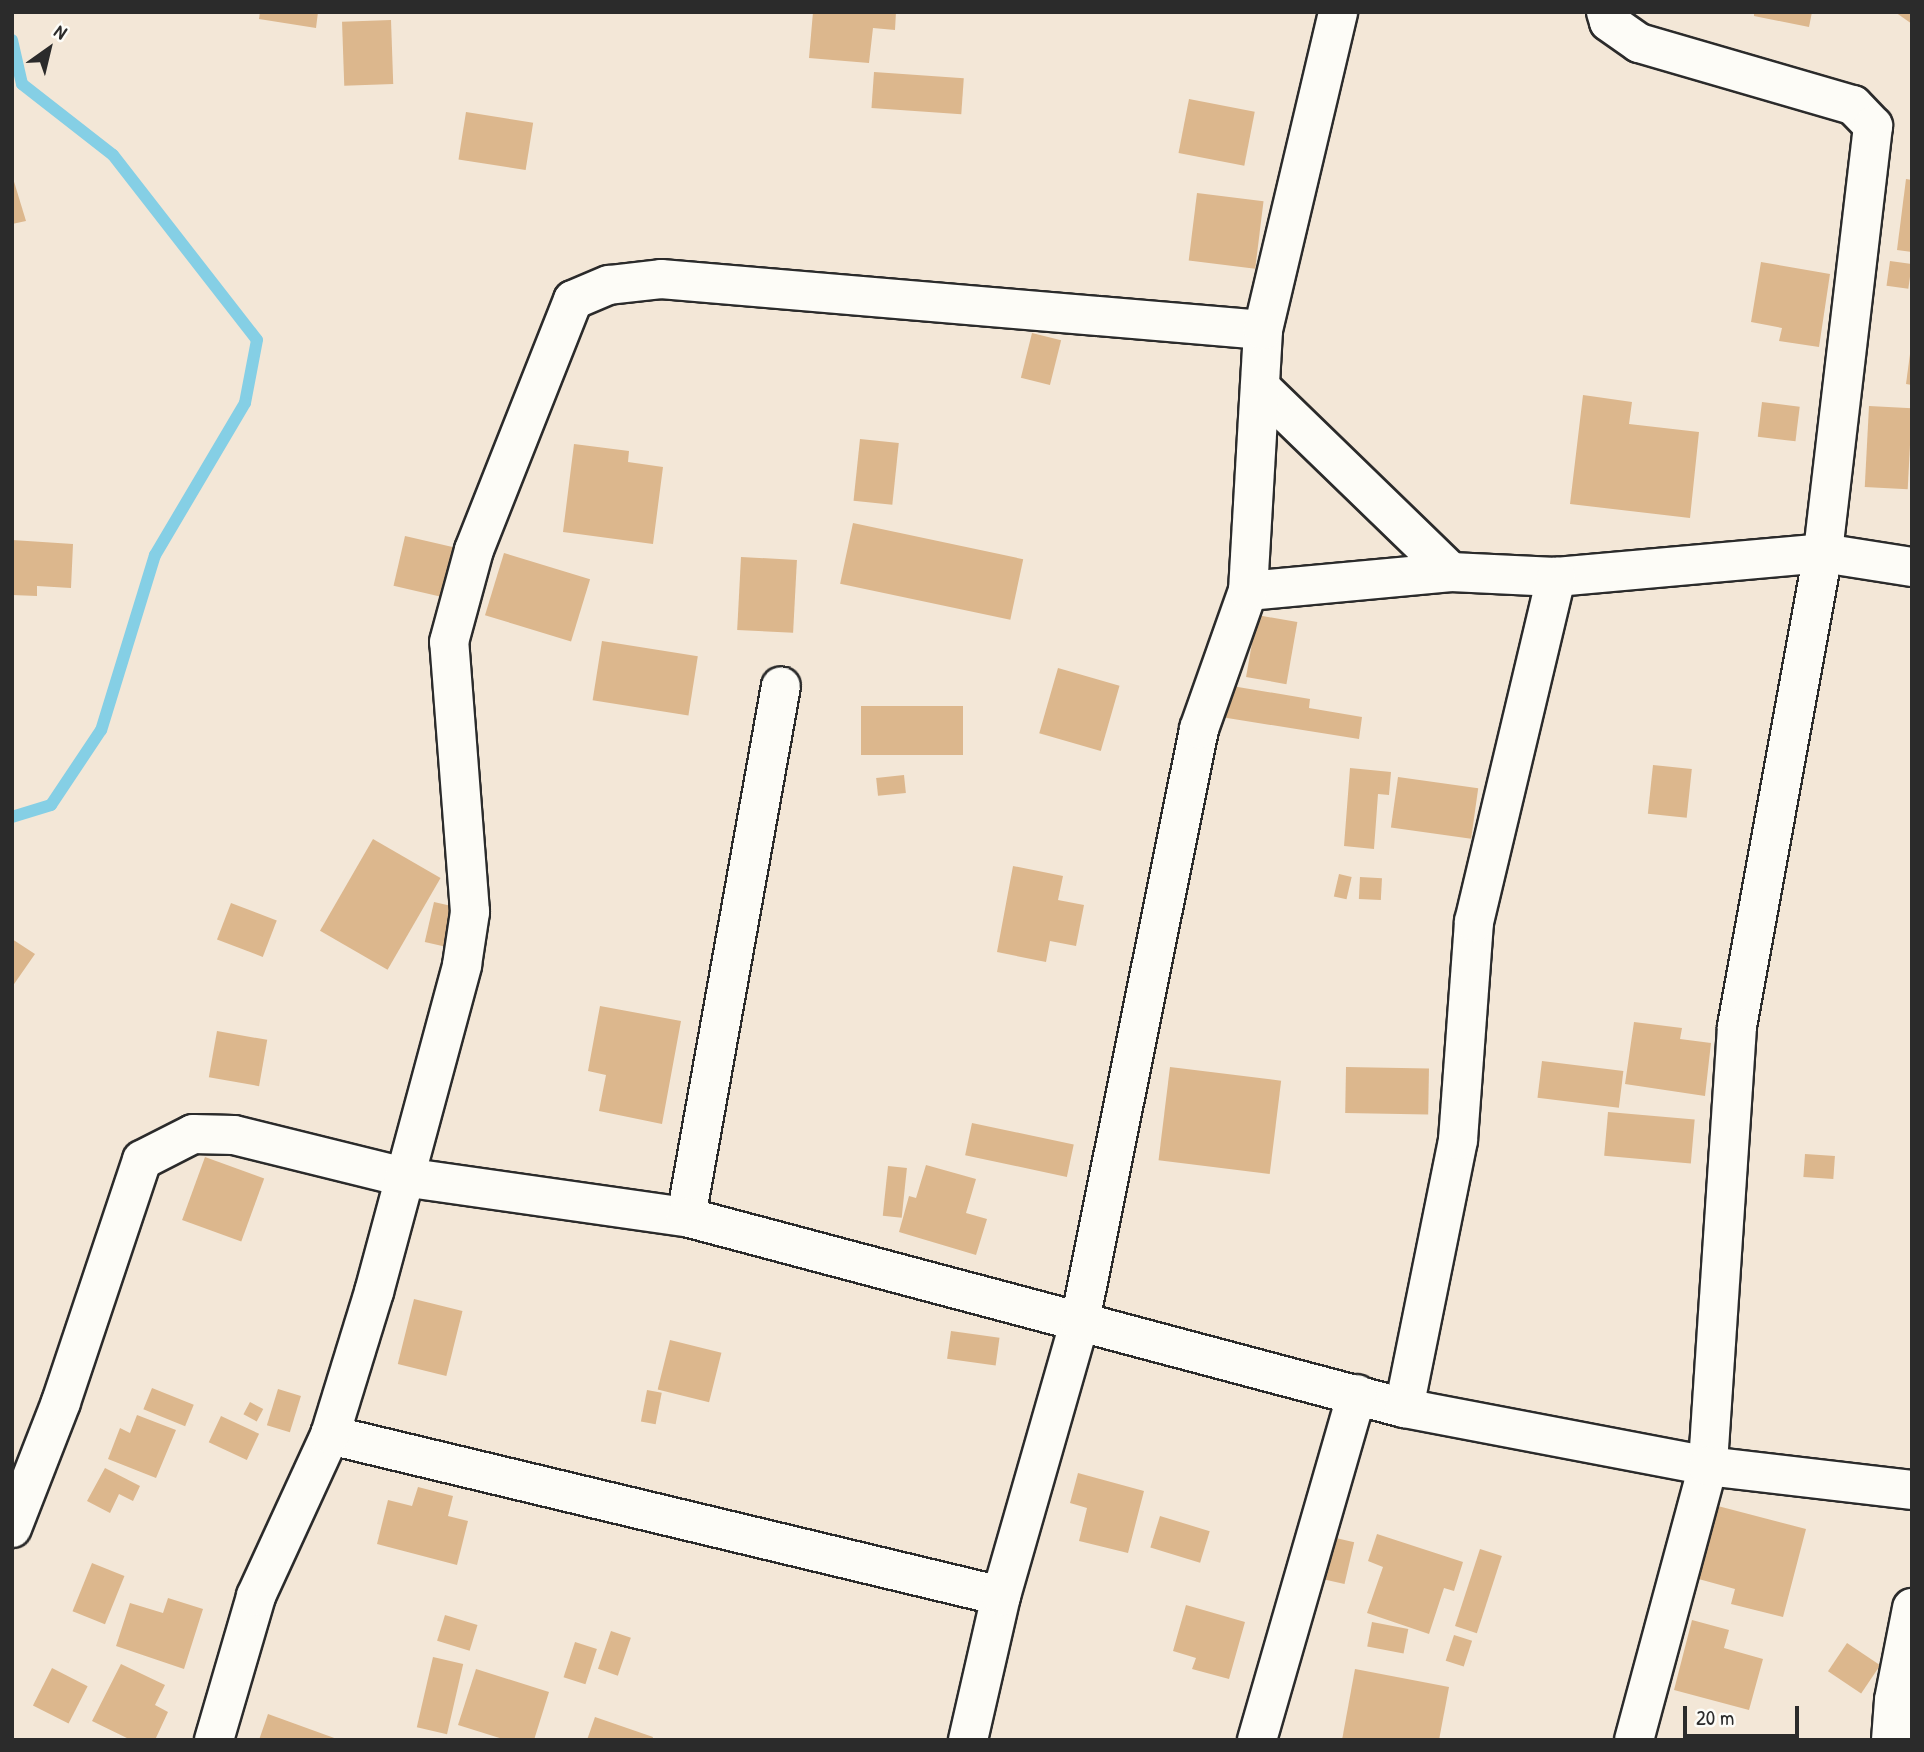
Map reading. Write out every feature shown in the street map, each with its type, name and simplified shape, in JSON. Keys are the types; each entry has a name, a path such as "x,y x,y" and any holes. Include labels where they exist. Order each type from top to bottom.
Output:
{"street":[{"path":"968,1740 1001,1596 1080,1321 1199,729 1248,591 1264,330 1338,12"},
{"path":"1606,12 1609,22 1639,43 1853,105 1873,125 1823,553 1737,1027 1708,1466 1634,1740"},
{"path":"214,1740 256,1596 330,1435 469,937 449,642 474,550 573,300 609,285 661,279 1264,330"},
{"path":"1260,387 1451,572"},
{"path":"1248,591 1451,572 1556,577 1823,553 1912,567"},
{"path":"1404,1408 1458,1140 1474,922 1556,577"},
{"path":"686,1217 781,686"},
{"path":"12,1528 61,1402 142,1160 193,1134 234,1135 404,1177 686,1217 1404,1408 1708,1466 1912,1490"},
{"path":"1258,1740 1357,1394"},
{"path":"330,1435 1001,1596"},
{"path":"1891,1740 1894,1700 1912,1608"}],"building":[{"path":"260,12 318,12 316,28 259,19"},
{"path":"813,12 896,12 895,30 873,28 869,63 809,58"},
{"path":"1754,12 1812,12 1809,27 1754,16"},
{"path":"1895,12 1912,12 1912,24"},
{"path":"391,20 393,84 344,86 342,22"},
{"path":"874,72 964,78 961,114 871,108"},
{"path":"1189,99 1255,112 1244,166 1179,153"},
{"path":"466,112 533,123 526,170 458,159"},
{"path":"12,175 26,221 12,224"},
{"path":"1906,179 1912,180 1912,252 1897,250"},
{"path":"1197,193 1264,201 1255,269 1189,260"},
{"path":"1890,261 1912,264 1908,289 1887,286"},
{"path":"1761,262 1830,274 1819,347 1779,341 1782,328 1751,322"},
{"path":"1032,333 1061,340 1050,385 1021,378"},
{"path":"1912,354 1912,385 1906,384"},
{"path":"1583,395 1632,402 1629,424 1699,432 1690,518 1570,504"},
{"path":"1762,402 1800,407 1795,441 1758,437"},
{"path":"1869,406 1912,408 1908,489 1865,487"},
{"path":"860,439 899,443 892,505 854,501"},
{"path":"574,444 629,451 628,462 663,467 653,544 563,532"},
{"path":"853,523 1023,559 1010,620 840,584"},
{"path":"405,536 455,547 443,597 394,586"},
{"path":"12,540 73,544 71,588 37,586 37,596 12,595"},
{"path":"504,553 590,579 571,641 485,615"},
{"path":"741,557 797,560 793,633 737,630"},
{"path":"1257,615 1297,622 1286,684 1246,677"},
{"path":"602,641 698,656 688,715 593,700"},
{"path":"1058,668 1120,686 1101,751 1039,733"},
{"path":"1226,685 1310,699 1309,708 1362,717 1359,739 1221,717"},
{"path":"861,706 963,706 963,755 861,755"},
{"path":"1653,765 1692,769 1687,818 1648,814"},
{"path":"1350,768 1391,772 1389,795 1378,794 1374,849 1344,846"},
{"path":"904,775 906,793 878,796 876,778"},
{"path":"1398,777 1478,788 1471,839 1391,828"},
{"path":"373,839 441,878 388,970 320,931"},
{"path":"1013,866 1063,876 1058,900 1084,905 1076,946 1050,941 1046,962 997,952"},
{"path":"1339,874 1352,877 1346,899 1334,896"},
{"path":"1360,877 1382,878 1381,900 1359,899"},
{"path":"434,902 460,908 451,948 425,942"},
{"path":"231,903 277,921 263,957 217,939"},
{"path":"12,939 35,954 12,987"},
{"path":"600,1006 681,1021 662,1124 599,1111 606,1075 588,1071"},
{"path":"1634,1022 1682,1028 1680,1039 1711,1043 1705,1096 1625,1084"},
{"path":"217,1031 267,1040 259,1086 209,1077"},
{"path":"1542,1061 1623,1071 1619,1108 1537,1098"},
{"path":"1170,1067 1281,1081 1270,1174 1159,1160"},
{"path":"1346,1067 1429,1068 1428,1114 1345,1113"},
{"path":"1608,1112 1695,1120 1691,1163 1604,1156"},
{"path":"972,1123 1074,1145 1067,1177 965,1155"},
{"path":"1805,1154 1835,1156 1833,1179 1803,1177"},
{"path":"205,1157 264,1179 241,1242 182,1220"},
{"path":"926,1165 976,1179 966,1213 987,1219 976,1255 899,1232 909,1196 916,1198"},
{"path":"888,1166 907,1168 902,1218 883,1216"},
{"path":"414,1299 463,1311 446,1376 398,1364"},
{"path":"951,1331 1000,1338 996,1366 947,1359"},
{"path":"670,1340 721,1353 709,1402 658,1389"},
{"path":"152,1388 194,1405 185,1426 143,1409"},
{"path":"278,1389 301,1396 290,1432 267,1425"},
{"path":"647,1390 662,1393 656,1424 641,1421"},
{"path":"250,1402 263,1409 257,1421 243,1414"},
{"path":"137,1415 176,1430 156,1478 108,1459 120,1428 130,1433"},
{"path":"221,1416 259,1434 247,1460 209,1442"},
{"path":"105,1468 140,1486 133,1501 119,1494 110,1513 87,1501"},
{"path":"1078,1473 1144,1491 1128,1553 1079,1541 1087,1508 1070,1503"},
{"path":"418,1487 453,1496 448,1516 468,1521 457,1565 377,1544 388,1500 412,1506"},
{"path":"1714,1505 1806,1529 1783,1617 1731,1604 1735,1589 1695,1578"},
{"path":"1160,1516 1210,1531 1200,1563 1150,1548"},
{"path":"1377,1534 1463,1562 1454,1591 1444,1588 1429,1634 1367,1613 1383,1567 1368,1561"},
{"path":"1323,1535 1354,1542 1345,1584 1313,1577"},
{"path":"1480,1549 1502,1556 1477,1633 1455,1626"},
{"path":"92,1563 124,1576 105,1624 73,1611"},
{"path":"168,1598 203,1609 184,1669 116,1646 130,1603 163,1613"},
{"path":"1186,1605 1245,1622 1229,1679 1192,1669 1196,1658 1173,1651"},
{"path":"445,1615 478,1625 470,1651 437,1641"},
{"path":"1692,1620 1729,1630 1724,1648 1763,1659 1749,1710 1674,1690"},
{"path":"1372,1622 1408,1629 1404,1654 1367,1647"},
{"path":"611,1631 631,1638 618,1676 598,1669"},
{"path":"1454,1635 1472,1641 1464,1667 1446,1661"},
{"path":"575,1642 597,1649 585,1684 564,1677"},
{"path":"1847,1643 1880,1665 1861,1694 1828,1671"},
{"path":"433,1657 463,1664 447,1734 417,1727"},
{"path":"121,1664 165,1685 155,1705 168,1712 155,1740 131,1740 92,1721"},
{"path":"52,1668 88,1686 69,1724 33,1705"},
{"path":"476,1669 549,1692 534,1740 506,1740 458,1725"},
{"path":"1355,1669 1449,1687 1439,1740 1342,1740"},
{"path":"268,1714 337,1739 337,1740 259,1740"},
{"path":"595,1717 653,1737 652,1740 587,1740"}],"waterway":[{"path":"12,40 22,84 113,155 257,340 245,403 155,555 101,730 51,805 12,817"}]}
